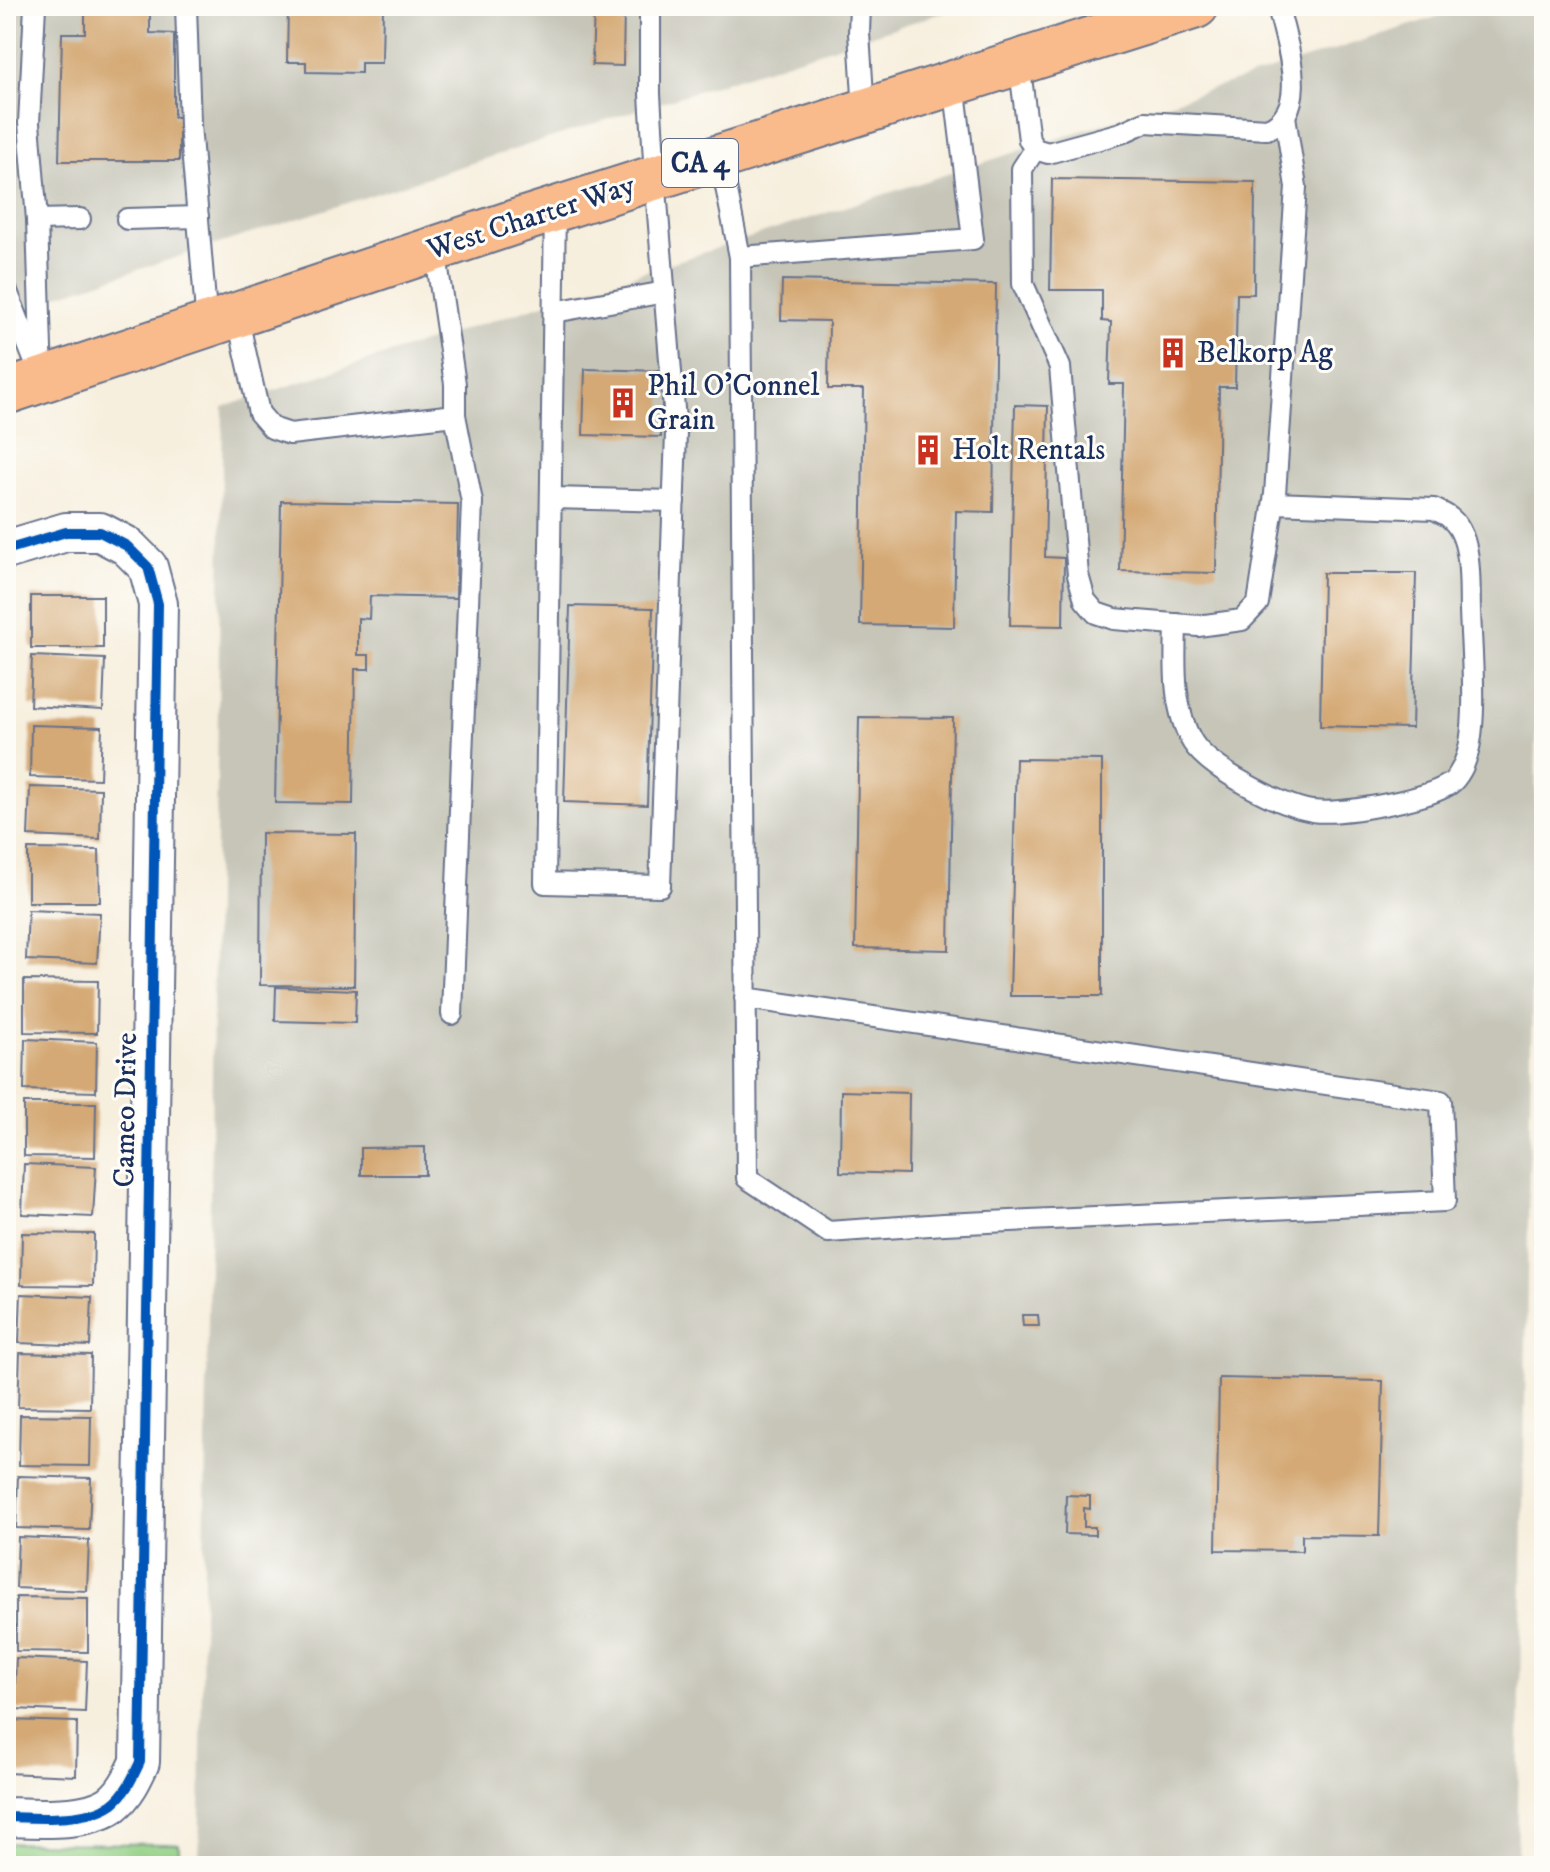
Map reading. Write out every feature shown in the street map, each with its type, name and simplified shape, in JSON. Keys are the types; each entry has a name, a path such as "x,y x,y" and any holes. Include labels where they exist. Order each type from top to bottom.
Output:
{"highway":[{"name":"West Charter Way","path":"24,386 555,209 1196,6"}],"street":[{"name":"Cameo Drive","path":"6,550 66,532 100,532 127,546 148,567 158,604 140,1762 130,1784 113,1803 99,1810 57,1818 6,1817"}],"lane":[{"path":"24,386 37,220 29,123 35,6"},
{"path":"186,6 190,125 198,217 222,320 259,413 272,428 290,434 455,415"},
{"path":"555,209 545,883 660,886 676,433 655,177 650,94 650,6"},
{"path":"860,6 864,111"},
{"path":"1019,62 1029,140 1035,149 1048,153 1121,133 1145,122 1267,129 1277,125 1285,116 1292,99 1294,81 1278,6"},
{"path":"740,257 973,239 954,83"},
{"path":"1035,149 1022,169 1023,284 1060,367 1078,575 1085,600 1096,613 1114,619 1198,626 1242,620 1258,603 1274,503 1296,187 1285,116"},
{"path":"720,157 740,257 745,998 747,1178 828,1232 1445,1201 1441,1101 745,998"},
{"path":"127,219 198,217"},
{"path":"37,220 80,219"},
{"path":"435,249 455,384 455,415 472,502 452,1014"},
{"path":"6,289 24,386"},
{"path":"554,312 665,292"},
{"path":"551,498 674,501"},
{"path":"1176,624 1175,668 1182,715 1194,744 1229,774 1267,796 1312,811 1343,811 1420,796 1451,784 1465,761 1472,729 1469,557 1452,519 1434,509 1274,503"}],"shaded area":[{"path":"6,6 963,6 6,312"},
{"path":"1470,6 1544,6 1544,301 1517,1866 199,1866 223,407"}],"green space":[{"path":"6,1843 179,1844 179,1866 6,1866"}],"building":[{"path":"85,6 150,6 150,33 174,34 174,117 179,117 179,161 59,161 62,33 85,33"},
{"path":"288,6 383,6 382,63 361,63 361,73 306,72 306,62 287,62"},
{"path":"594,6 624,6 623,66 592,65"},
{"name":"Belkorp Ag","path":"1052,179 1255,182 1254,294 1237,294 1235,387 1219,387 1216,573 1120,571 1124,384 1109,384 1111,322 1102,321 1102,290 1050,290"},
{"name":"Holt Rentals","path":"782,280 996,284 993,512 956,511 954,627 860,625 864,389 828,389 829,321 781,320"},
{"name":"Phil O'Connel Grain","path":"585,369 663,371 661,437 583,435"},
{"path":"1015,405 1048,406 1045,557 1064,558 1063,626 1010,625"},
{"path":"281,501 458,504 456,598 370,596 369,619 358,618 358,655 369,655 369,669 355,669 353,804 275,803"},
{"path":"1323,573 1416,573 1412,728 1320,726"},
{"path":"31,596 103,596 103,648 31,648"},
{"path":"570,606 653,608 647,805 564,802"},
{"path":"32,656 105,659 103,710 30,706"},
{"path":"859,717 953,718 949,950 855,948"},
{"path":"31,725 102,727 100,779 30,777"},
{"path":"1016,759 1102,760 1102,996 1010,996"},
{"path":"30,787 101,789 100,839 28,836"},
{"path":"261,833 356,834 354,986 260,985"},
{"path":"28,849 99,850 100,902 28,902"},
{"path":"28,910 100,913 97,963 26,960"},
{"path":"24,980 98,981 97,1033 24,1032"},
{"path":"276,987 356,990 355,1023 275,1021"},
{"path":"25,1039 97,1042 96,1092 24,1090"},
{"path":"841,1091 909,1093 908,1174 840,1172"},
{"path":"24,1103 96,1103 95,1157 24,1156"},
{"path":"425,1147 425,1175 361,1175 361,1148"},
{"path":"24,1164 96,1167 93,1217 22,1214"},
{"path":"22,1233 94,1234 93,1286 21,1285"},
{"path":"21,1294 92,1297 90,1346 19,1343"},
{"path":"1022,1315 1038,1315 1039,1326 1023,1326"},
{"path":"20,1353 91,1355 90,1408 18,1407"},
{"path":"1219,1378 1383,1381 1379,1536 1302,1535 1302,1551 1216,1550"},
{"path":"20,1415 91,1416 90,1466 19,1465"},
{"path":"18,1476 91,1478 89,1530 16,1528"},
{"path":"1066,1495 1090,1496 1090,1509 1084,1508 1084,1527 1095,1527 1095,1535 1065,1534"},
{"path":"18,1537 89,1540 87,1591 16,1588"},
{"path":"16,1597 88,1598 88,1652 16,1651"},
{"path":"16,1658 87,1661 85,1712 14,1709"},
{"path":"6,1720 77,1722 76,1776 6,1773"}],"cycle path":[{"path":"6,550 66,532 100,532 127,546 148,567 158,604 140,1762 121,1795 101,1810 60,1818 6,1817"}],"place":[{"name":"Belkorp Ag","path":"1173,353"},
{"name":"Phil O'Connel Grain","path":"623,403"},
{"name":"Holt Rentals","path":"928,450"}]}
